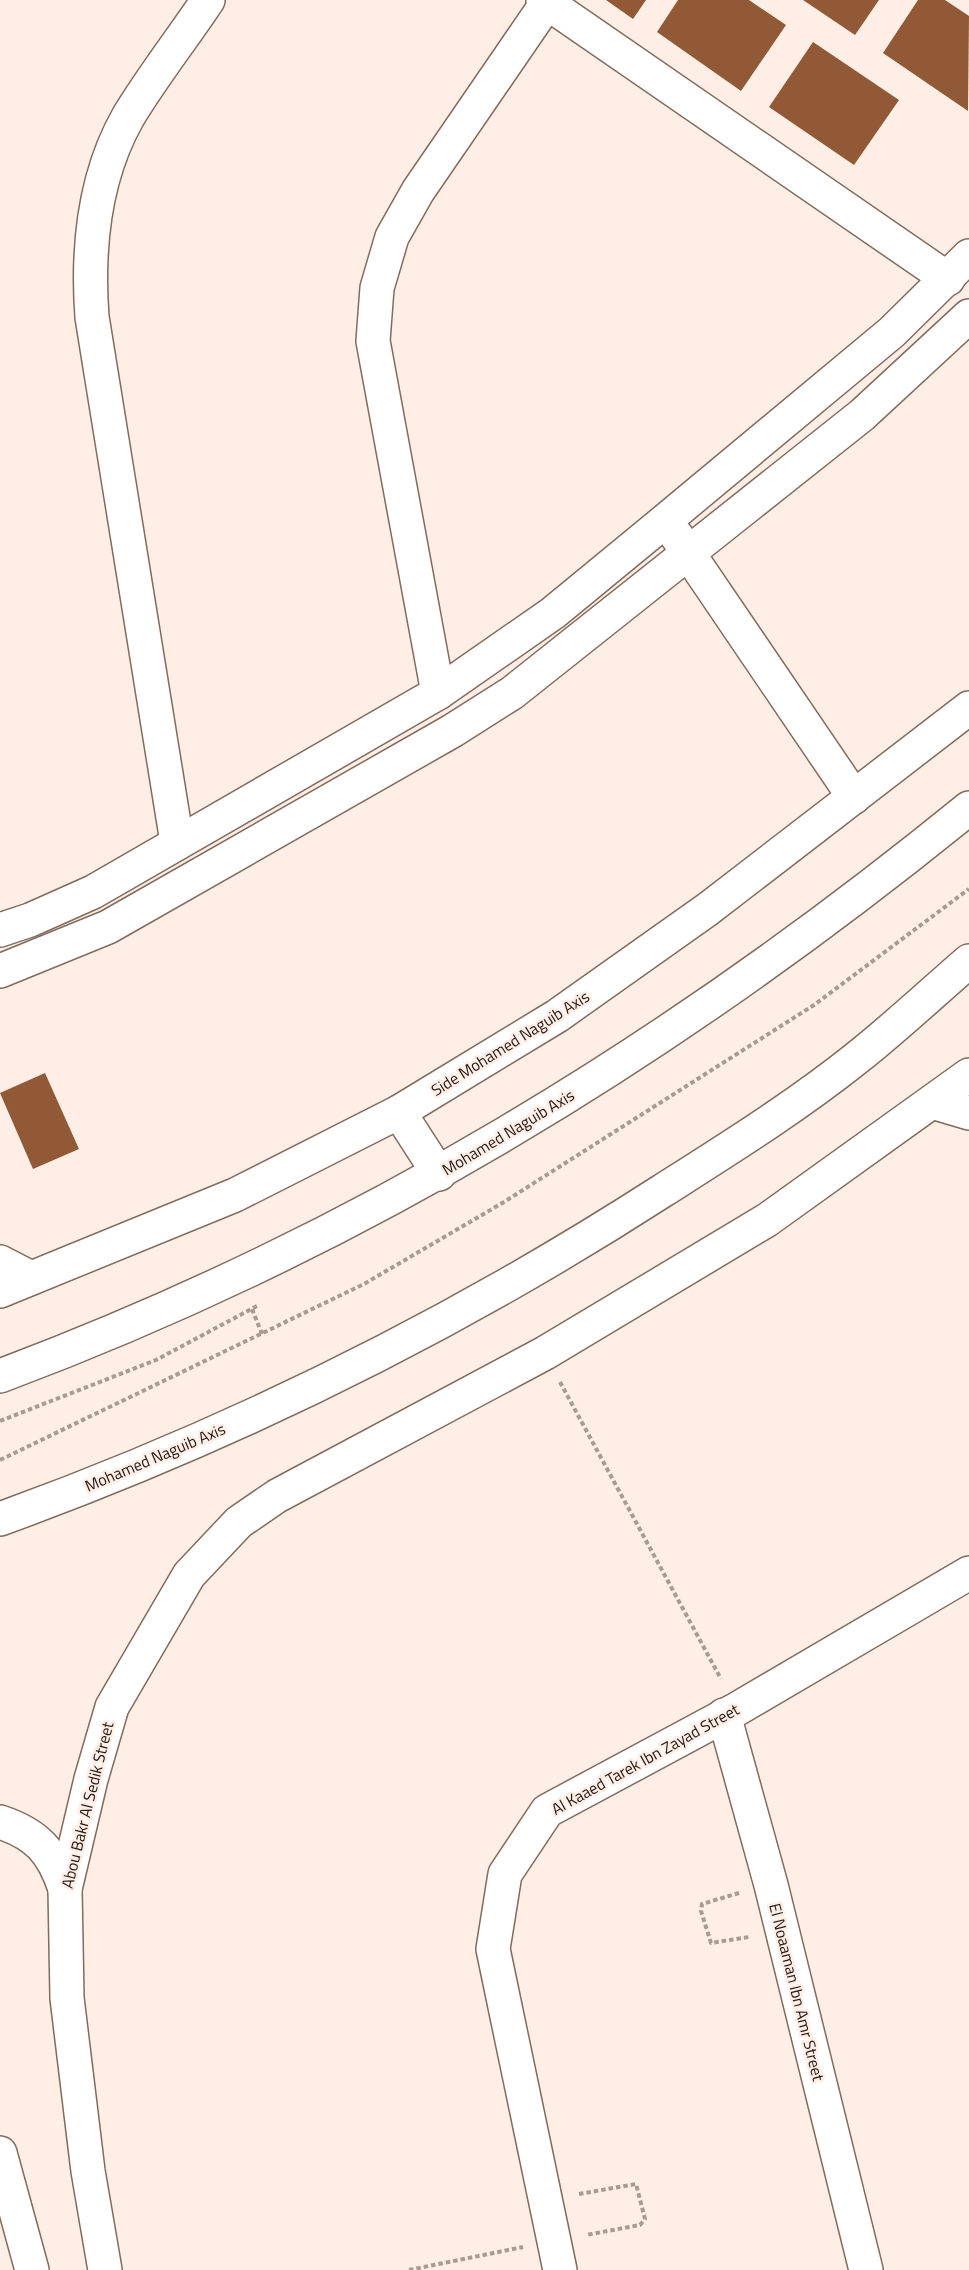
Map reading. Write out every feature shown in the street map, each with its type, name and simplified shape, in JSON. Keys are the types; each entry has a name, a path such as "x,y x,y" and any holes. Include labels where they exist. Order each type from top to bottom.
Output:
{"street":[{"path":"177,842 92,316 90,248 103,181 128,118 208,0"},
{"path":"0,930 30,920 93,892 438,693 553,613 843,374 958,267 545,1 418,191 392,237 377,288 373,341 438,693"},
{"path":"0,971 108,927 452,731 512,693 862,416 969,316"},
{"path":"666,520 854,797"},
{"name":"Side Mohamed Naguib Axis","path":"0,1291 235,1195 399,1112 557,1016 708,909 969,708"},
{"name":"Mohamed Naguib Axis","path":"0,1376 169,1309 285,1255 439,1174 548,1110 674,1028 904,860 969,808"},
{"name":"Mohamed Naguib Axis","path":"1,1519 106,1480 337,1376 480,1301 600,1232 731,1148 858,1058 969,961"},
{"path":"544,1353 767,1220 969,1075"},
{"path":"932,1102 969,1113"},
{"path":"399,1112 439,1174"},
{"path":"0,1262 31,1278"},
{"name":"Abou Bakr Al Sedik Street","path":"105,2270 88,2171 68,1998 65,1889 91,1779 112,1707 189,1575 239,1522 277,1496 544,1353"},
{"name":"Al Kaaed Tarek Ibn Zayad Street","path":"560,2270 493,1949 505,1874 547,1811 731,1712 969,1573"},
{"name":"El Noaaman Ibn Amr Street","path":"731,1712 771,1885 866,2270"},
{"path":"0,1822 32,1837 46,1850 57,1866 65,1889"},
{"path":"0,2153 32,2270"}],"path":[{"path":"0,1460 364,1284 514,1196 814,1005 969,888"},
{"path":"252,1309 262,1334"},
{"path":"544,1353 731,1712"},
{"path":"771,1885 709,1900 702,1904 701,1911 711,1943 718,1944 782,1929"}],"building":[{"path":"606,0 646,0 633,19"},
{"path":"678,0 749,0 786,25 741,91 657,32"},
{"path":"803,0 879,0 855,35"},
{"path":"918,0 945,0 969,16 968,111 883,53"},
{"path":"813,42 899,100 854,165 769,107"},
{"path":"45,1073 79,1149 33,1169 0,1093"}]}
